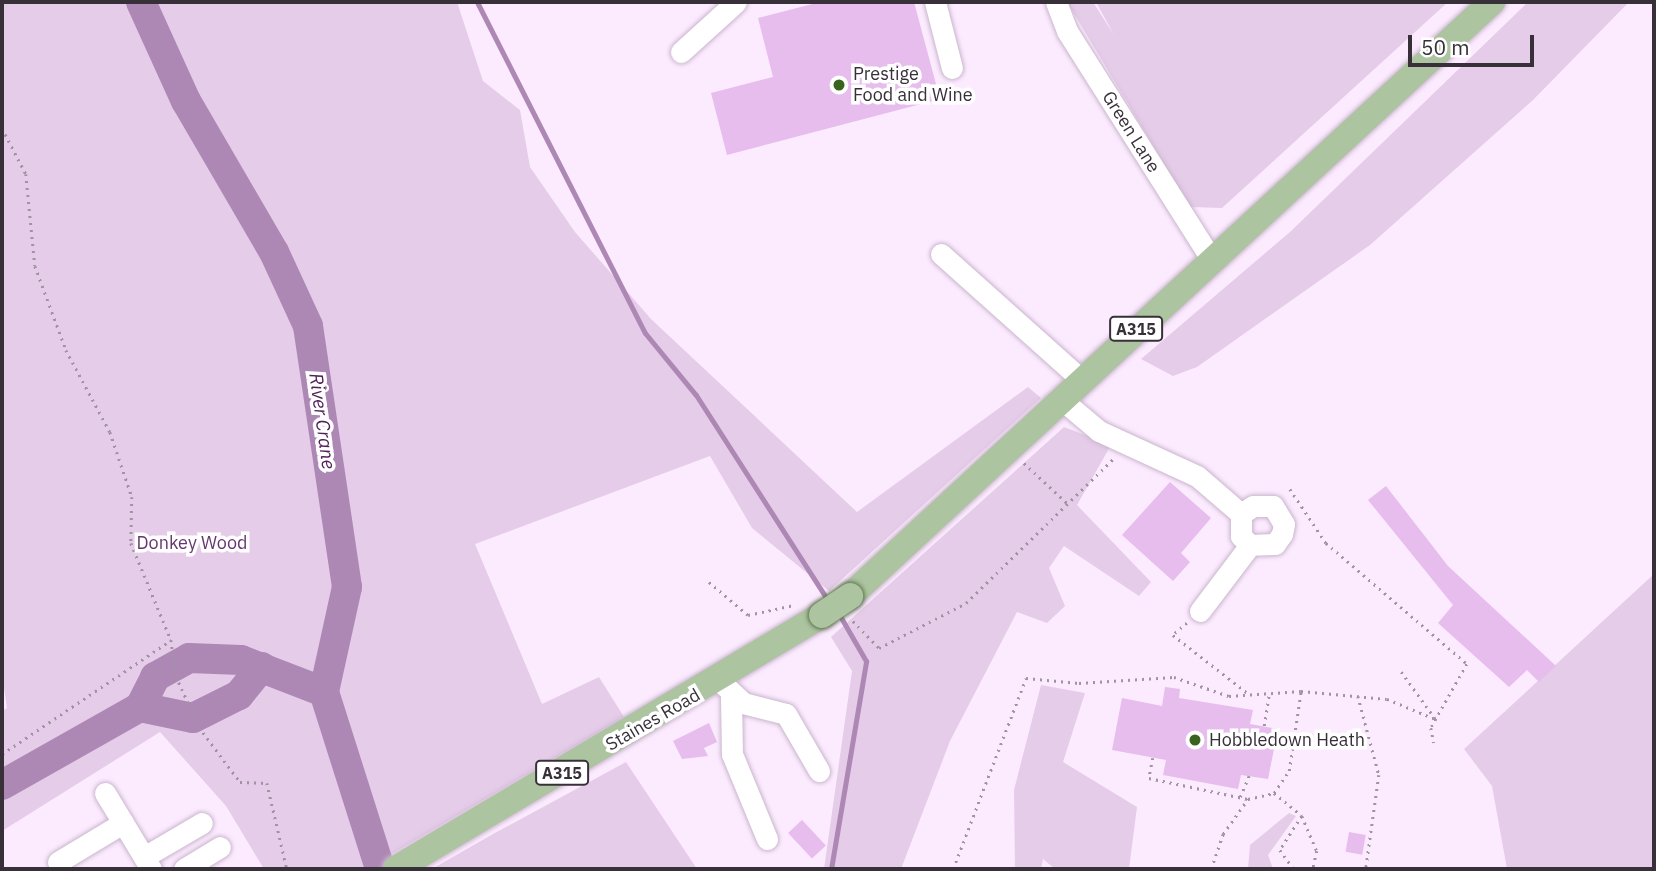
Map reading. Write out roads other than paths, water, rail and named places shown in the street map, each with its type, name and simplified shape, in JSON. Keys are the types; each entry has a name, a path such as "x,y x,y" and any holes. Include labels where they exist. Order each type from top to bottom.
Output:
{"main road":[{"name":"A315","path":"726,689 830,607 1009,448 1492,2"},
{"name":"Staines Road","path":"400,867 726,689"}],"street":[{"path":"681,52 736,2"},
{"path":"935,2 952,68"},
{"name":"Green Lane","path":"1056,2 1067,30 1212,260"},
{"path":"942,254 1082,380"},
{"path":"1061,399 1124,444 1197,476 1241,514 1241,537 1250,545 1275,544 1284,524 1273,506 1253,506 1241,514"},
{"path":"1200,611 1250,545"},
{"path":"767,839 732,754 726,689 786,714 819,771"},
{"path":"105,793 147,863 202,823"},
{"path":"58,863 123,823"},
{"path":"184,869 220,847"}],"waterway":[{"name":"River Crane","path":"141,2 186,101 274,252 308,326 347,587 324,692 380,869"},
{"path":"477,2 645,333 696,395 828,601"},
{"path":"831,869 866,661 839,614"},
{"path":"2,785 140,707 155,677 189,658 241,660 324,692"},
{"path":"140,707 193,718 239,695 262,667"}],"place":[{"name":"Prestige Food and Wine","path":"839,85"},
{"name":"Hobbledown Heath","path":"1195,740"}],"park label":[{"name":"Donkey Wood","path":"192,543"}]}
